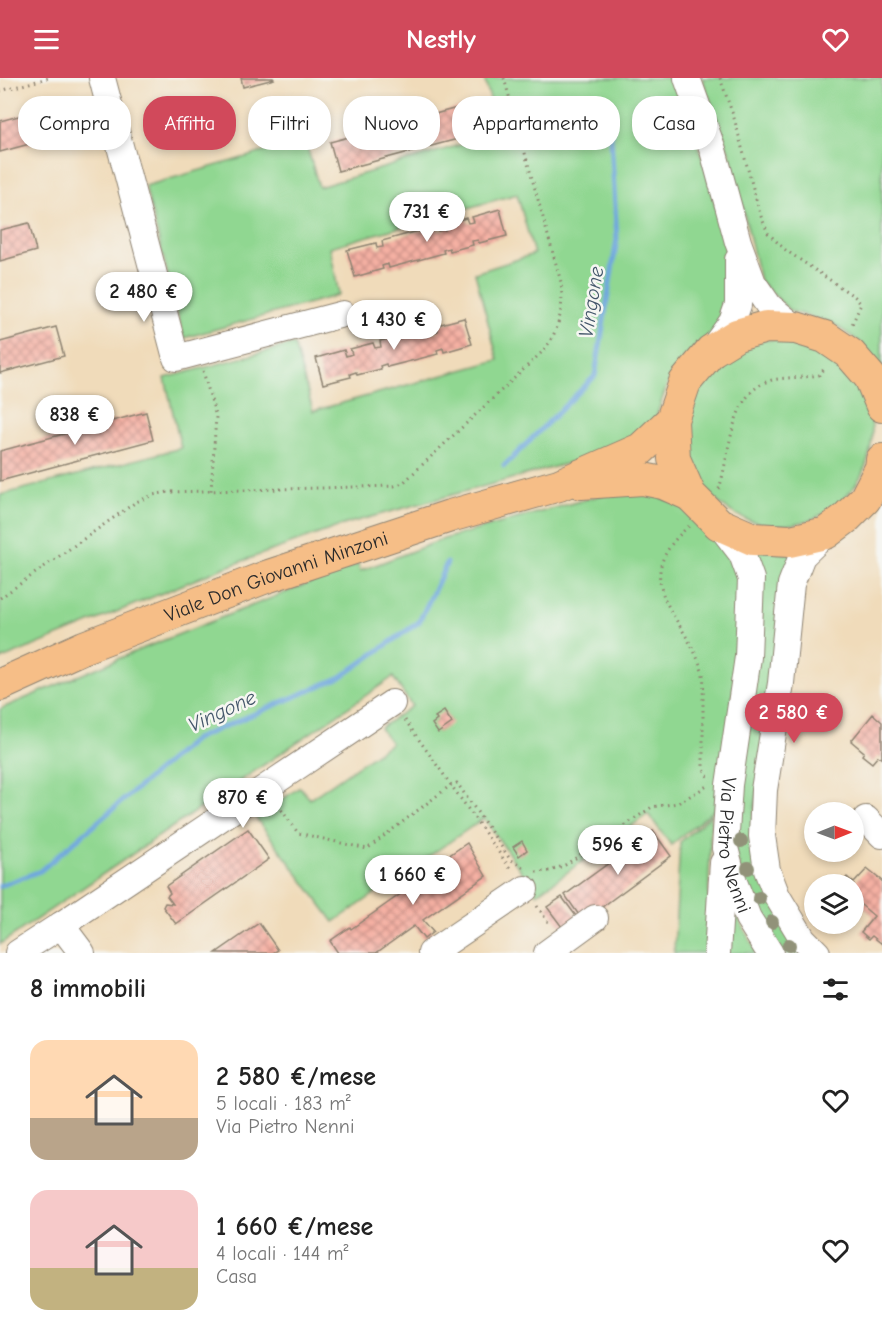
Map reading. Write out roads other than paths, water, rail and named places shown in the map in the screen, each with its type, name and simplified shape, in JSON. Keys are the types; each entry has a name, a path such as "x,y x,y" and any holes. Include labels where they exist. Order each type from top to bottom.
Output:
{"main road":[{"path":"704,509 674,459 672,420 685,382 711,351 737,335 766,327 796,328 825,337 850,354 876,381 882,406"},
{"name":"Viale Don Giovanni Minzoni","path":"0,685 84,647 266,576 450,516 559,485 641,449 672,420"},
{"path":"825,533 846,518 865,499 882,465"},
{"name":"Viale Don Giovanni Minzoni","path":"559,485 643,478 663,483 753,539 790,541 825,533"}],"street":[{"path":"102,78 176,358 342,314"},
{"path":"687,78 713,150 738,242 753,283 770,306 796,328"},
{"path":"711,351 732,322 738,304 738,242"},
{"name":"Via Pietro Nenni","path":"704,509 742,554 751,579 748,657 729,785 724,848 748,918 770,953"},
{"name":"Via Pietro Nenni","path":"817,953 803,939 777,896 767,870 762,836 764,790 781,683 791,584 802,556 825,533"},
{"path":"18,953 392,703"},
{"path":"717,953 724,848"},
{"path":"431,953 525,889"},
{"path":"550,942 595,918"},
{"path":"61,925 82,953"}],"waterway":[{"name":"Vingone","path":"504,466 595,376 617,239 612,150"},
{"name":"Vingone","path":"0,886 40,871 195,739 341,677 419,622 447,563"}]}
